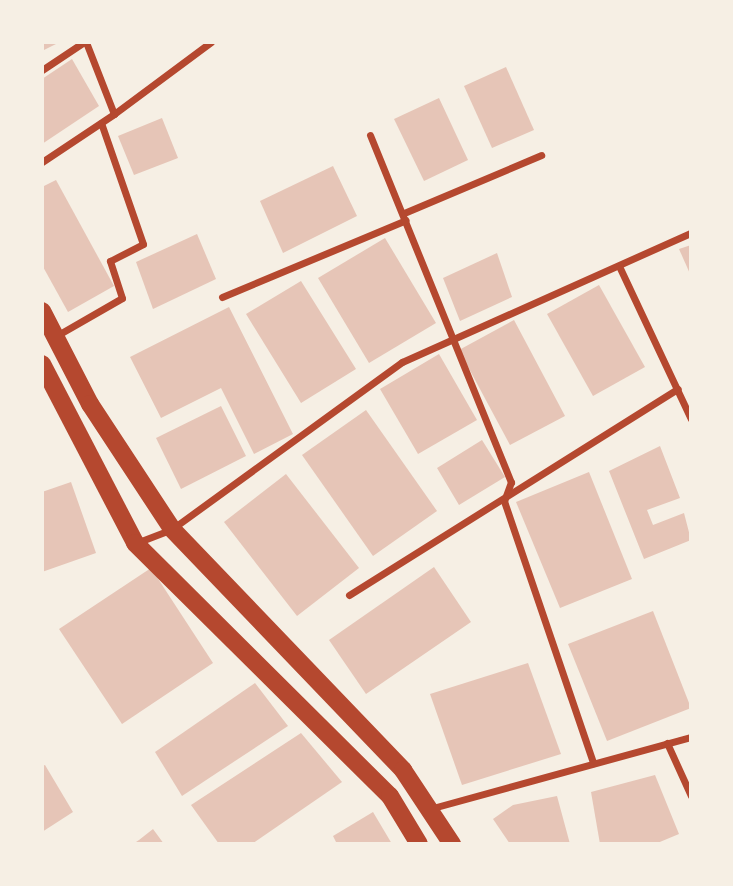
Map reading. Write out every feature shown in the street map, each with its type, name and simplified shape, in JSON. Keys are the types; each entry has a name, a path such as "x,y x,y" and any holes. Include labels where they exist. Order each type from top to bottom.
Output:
{"main road":[{"path":"42,311 90,404 172,529 403,770 452,844"},
{"path":"42,364 135,544 390,796 419,844"}],"street":[{"path":"42,70 85,42 114,114"},
{"path":"42,162 114,114 211,42"},
{"path":"55,337 122,298 110,261 143,244 101,123"},
{"path":"370,135 405,216 449,341 511,482 504,501 593,763"},
{"path":"222,297 541,155"},
{"path":"135,544 172,529 402,362 691,233"},
{"path":"619,266 691,419"},
{"path":"349,595 480,508 504,501 678,390"},
{"path":"429,809 691,737"},
{"path":"667,743 691,796"}],"building":[{"path":"42,42 60,42 42,51"},
{"path":"72,59 99,106 42,144 42,79"},
{"path":"506,67 534,130 492,148 464,86"},
{"path":"439,98 468,160 424,181 394,119"},
{"path":"162,118 178,158 134,175 118,136"},
{"path":"333,166 357,216 283,253 260,201"},
{"path":"56,180 114,286 68,312 42,265 42,187"},
{"path":"197,234 216,279 153,309 136,262"},
{"path":"385,238 436,323 369,363 318,278"},
{"path":"691,245 691,276 679,249"},
{"path":"497,253 512,297 460,321 443,278"},
{"path":"301,281 356,369 301,403 246,314"},
{"path":"599,285 645,367 593,396 547,314"},
{"path":"229,307 293,434 254,454 221,388 161,418 130,357"},
{"path":"514,320 565,416 510,445 459,350"},
{"path":"439,354 477,420 418,454 380,389"},
{"path":"221,406 246,456 181,489 156,438"},
{"path":"366,410 437,511 373,556 302,455"},
{"path":"482,440 505,477 459,505 437,468"},
{"path":"660,446 680,498 647,510 653,525 684,513 691,540 644,559 609,471"},
{"path":"589,472 632,579 560,608 516,502"},
{"path":"286,474 359,568 297,616 224,522"},
{"path":"71,482 96,553 42,572 42,492"},
{"path":"434,567 471,622 366,694 329,640"},
{"path":"151,568 213,663 122,724 59,629"},
{"path":"653,611 691,708 607,741 568,644"},
{"path":"528,663 561,754 462,785 430,694"},
{"path":"255,683 288,726 182,796 155,752"},
{"path":"301,733 342,782 252,844 219,844 191,805"},
{"path":"45,765 73,812 42,832 42,766"},
{"path":"655,775 679,834 655,844 600,844 591,792"},
{"path":"557,796 570,844 510,844 493,819 513,805"},
{"path":"373,812 392,844 337,844 333,836"},
{"path":"153,829 164,844 133,844 139,840"}]}
